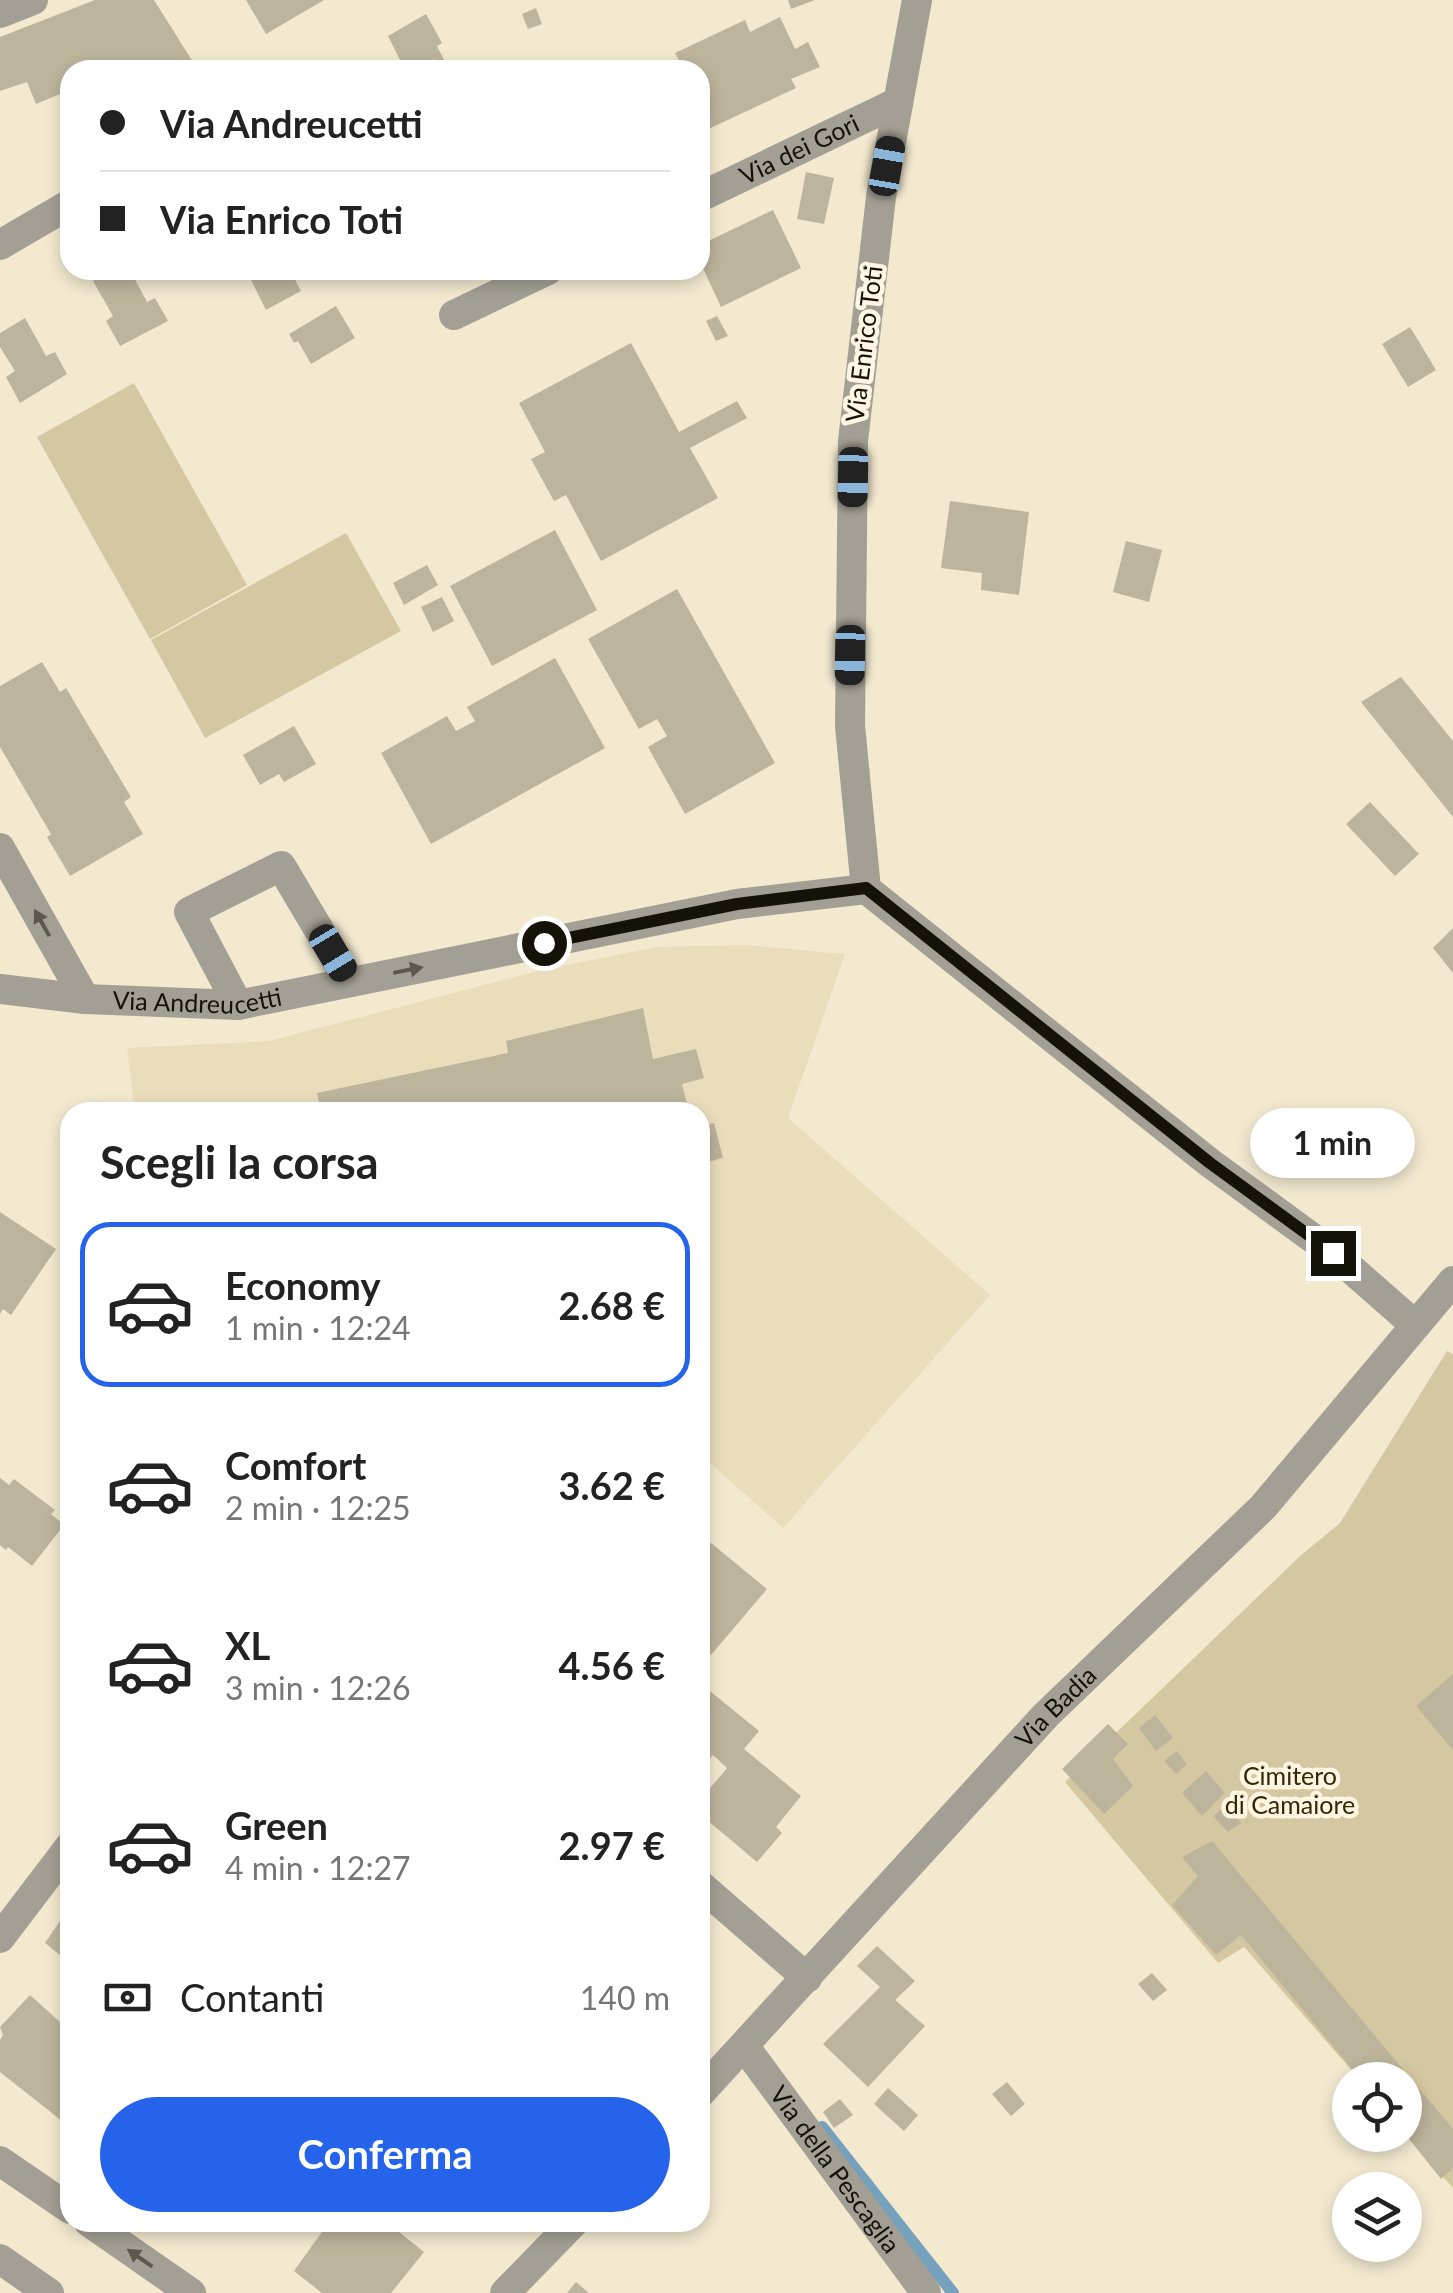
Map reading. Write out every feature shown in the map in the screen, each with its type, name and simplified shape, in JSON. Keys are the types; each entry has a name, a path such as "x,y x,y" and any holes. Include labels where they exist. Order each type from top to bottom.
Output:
{"street":[{"path":"0,13 33,0"},
{"name":"Via Enrico Toti","path":"866,888 850,726 853,441 881,197 916,0"},
{"name":"Via dei Gori","path":"710,192 898,102"},
{"path":"0,244 60,210"},
{"path":"454,315 527,280"},
{"path":"0,848 85,998"},
{"path":"238,1005 189,912 281,866 350,982"},
{"path":"866,888 1210,1163 1333,1253 1415,1325"},
{"name":"Via Andreucetti","path":"0,990 238,1005 737,904 866,888"},
{"name":"Via Badia","path":"710,2084 1046,1715 1263,1507 1453,1280"},
{"path":"0,1938 60,1859"},
{"path":"710,1895 807,1978"},
{"name":"Via della Pescaglia","path":"746,2047 926,2293"},
{"path":"0,2161 60,2200"},
{"path":"105,2232 191,2293"},
{"path":"505,2293 564,2232"},
{"path":"0,2259 49,2293"}],"shaded area":[{"path":"745,945 845,954 788,1118 990,1295 783,1528 710,1463 710,1102 134,1102 127,1048 269,1041 546,969 657,947"}],"green space":[{"path":"134,383 247,585 150,639 37,437"},
{"path":"346,533 401,631 205,738 151,640"},
{"name":"Cimitero di Camaiore","path":"1447,1351 1453,1354 1453,2188 1422,2152 1422,2062 1344,2062 1244,1947 1218,1963 1065,1782 1299,1557 1340,1523"}],"building":[{"path":"95,0 154,0 192,60 60,60 60,94 36,104 27,82 0,91 0,37"},
{"path":"246,0 324,0 266,34"},
{"path":"788,0 815,0 791,9"},
{"path":"536,8 542,24 528,29 522,14"},
{"path":"426,14 442,43 437,46 444,60 400,60 388,36"},
{"path":"780,17 795,49 808,42 820,67 791,79 796,88 710,128 710,60 679,60 675,53 745,20 750,32"},
{"path":"806,172 834,178 824,224 797,219"},
{"path":"773,210 801,268 721,307 708,280 710,240"},
{"path":"135,280 147,302 155,298 168,321 120,346 106,321 113,316 93,281"},
{"path":"251,280 295,280 301,291 266,310"},
{"path":"336,306 355,338 311,364 298,341 294,343 289,334"},
{"path":"717,316 728,336 716,341 706,321"},
{"path":"25,318 46,356 55,352 67,374 20,403 6,377 15,371 0,347 0,333"},
{"path":"1410,327 1436,370 1408,387 1382,344"},
{"path":"631,343 679,432 737,401 747,418 690,448 718,498 601,561 566,495 554,501 531,459 545,452 519,403"},
{"path":"950,501 1029,512 1019,595 981,590 982,573 941,568"},
{"path":"555,530 597,610 492,666 450,586"},
{"path":"1126,541 1162,550 1149,602 1113,592"},
{"path":"427,565 438,585 404,605 393,583"},
{"path":"677,589 775,763 685,814 648,747 667,736 657,719 639,729 588,639"},
{"path":"442,597 454,621 433,632 421,607"},
{"path":"555,658 605,748 431,844 381,753 447,716 456,731 475,721 467,707"},
{"path":"42,662 60,692 66,688 131,797 124,802 143,834 70,876 47,837 51,834 0,747 0,686"},
{"path":"1401,677 1453,741 1453,817 1361,702"},
{"path":"294,726 316,764 284,782 279,774 260,785 243,755"},
{"path":"1370,802 1419,854 1395,876 1346,824"},
{"path":"1453,928 1453,973 1433,948"},
{"path":"643,1008 653,1059 696,1049 704,1078 682,1084 686,1102 319,1102 317,1093 508,1053 506,1041"},
{"path":"714,1123 723,1158 710,1161 710,1124"},
{"path":"0,1212 56,1249 11,1315 3,1309 0,1314"},
{"path":"0,1478 9,1485 14,1479 55,1510 51,1514 60,1522 60,1530 32,1566 0,1545"},
{"path":"710,1542 767,1589 710,1654"},
{"path":"1453,1674 1453,1750 1416,1706"},
{"path":"710,1691 759,1731 744,1749 801,1796 776,1827 782,1833 757,1862 710,1822 710,1788 727,1768 713,1755 710,1758"},
{"path":"1155,1715 1173,1738 1156,1751 1139,1728"},
{"path":"1108,1724 1128,1744 1113,1759 1133,1786 1104,1814 1062,1769"},
{"path":"1177,1751 1187,1764 1176,1774 1164,1761"},
{"path":"1206,1771 1225,1793 1202,1816 1182,1793"},
{"path":"1226,1806 1241,1823 1228,1832 1213,1816"},
{"path":"1212,1841 1397,2062 1346,2062 1241,1935 1216,1955 1172,1905 1198,1876 1182,1857"},
{"path":"60,1921 60,1955 45,1943"},
{"path":"877,1946 915,1981 895,2000 925,2026 868,2087 823,2044 880,1987 857,1966"},
{"path":"1152,1973 1167,1990 1153,2001 1138,1984"},
{"path":"30,1995 60,2022 60,2119 0,2072 0,2027"},
{"path":"1007,2082 1025,2104 1011,2116 992,2094"},
{"path":"888,2088 918,2115 904,2131 874,2104"},
{"path":"1422,2092 1453,2129 1453,2168 1441,2179 1419,2152"},
{"path":"840,2099 853,2115 834,2128 823,2112"},
{"path":"322,2232 399,2232 424,2252 391,2293 322,2293 294,2271"},
{"path":"576,2282 589,2293 567,2293"}],"waterway":[{"path":"822,2127 953,2293"}],"route":[{"path":"544,943 737,904 866,888 1210,1163 1333,1253"}]}
